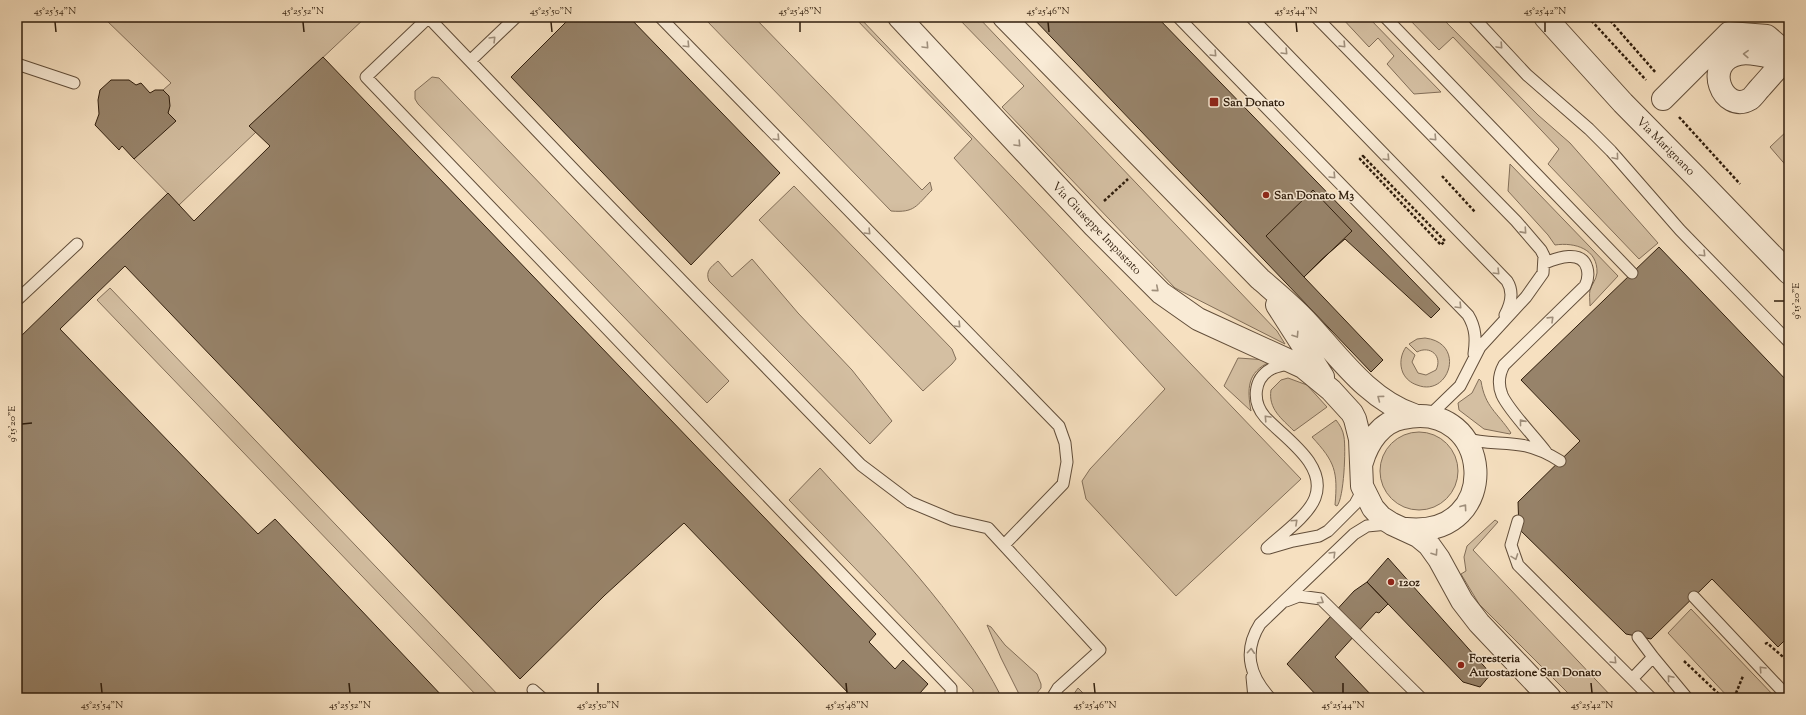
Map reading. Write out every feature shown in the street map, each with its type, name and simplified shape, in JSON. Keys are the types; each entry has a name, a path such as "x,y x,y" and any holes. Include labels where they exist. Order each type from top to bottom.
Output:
{"street":[{"name":"Via Giuseppe Impastato","path":"899,17 1089,221 1150,283 1177,305 1198,319 1310,372 1331,390 1352,413 1355,419 1360,439 1362,476 1373,508 1381,517 1418,536 1429,545 1439,559 1462,601 1475,618 1550,698"},
{"name":"Via Giuseppe Impastato","path":"1004,17 1260,279 1303,318 1370,390 1393,407 1422,416 1443,420 1455,428 1465,438 1472,452 1476,467 1476,483 1471,498 1462,511 1450,522 1436,528 1421,531 1399,527"},
{"name":"Via Marignano","path":"1545,17 1623,104 1789,273"},
{"path":"1667,94 1729,33 1767,36 1787,57"},
{"name":"Via Giuseppe Impastato","path":"1260,279 1331,390"},
{"path":"1362,476 1366,450 1374,436 1385,426 1399,418 1422,416"}],"lane":[{"path":"951,698 951,688 366,76 429,17 861,465 910,502 954,520 988,528 1004,545 1100,650 1058,688 1052,698"},
{"path":"470,61 516,17"},
{"path":"660,17 1059,426 1065,443 1067,462 1063,484 1004,545"},
{"path":"1178,17 1468,315 1475,331 1472,363"},
{"path":"1251,17 1507,281 1510,286 1511,301 1502,321"},
{"path":"1316,17 1516,221 1541,250 1544,256 1545,263 1543,273 1533,289 1502,321 1480,347 1460,386 1422,416"},
{"path":"1385,17 1632,273"},
{"path":"1473,17 1527,75 1589,129 1611,151 1680,230 1789,342"},
{"path":"17,64 74,83"},
{"path":"17,300 77,244"},
{"path":"1545,263 1559,258 1579,258 1585,262 1587,266 1588,280 1585,286 1504,365 1500,372 1500,379 1502,395 1546,452"},
{"path":"1292,363 1271,369 1262,376 1257,385 1256,395 1259,407 1264,416 1304,454 1313,468 1316,482 1315,497 1307,511 1267,548 1293,541 1308,539 1328,531 1355,504 1361,493 1362,476"},
{"name":"Via Giuseppe Impastato","path":"1465,438 1483,442 1527,446 1546,452 1560,461"},
{"path":"1518,520 1511,545 1518,565 1651,698"},
{"path":"1254,698 1250,648 1255,631 1260,624 1360,530 1374,524 1399,527"},
{"path":"1284,602 1299,596 1321,599 1421,698"},
{"path":"1694,597 1789,698"},
{"path":"1638,637 1688,698"},
{"path":"1632,679 1653,657"},
{"path":"1252,673 1270,698"},
{"path":"533,690 542,698"}],"path":[{"path":"1588,17 1667,94"},
{"path":"1606,17 1745,190"},
{"path":"1437,171 1475,212"},
{"path":"1104,202 1132,176"},
{"path":"1402,204 1441,245"},
{"path":"1766,643 1789,662"},
{"path":"1679,656 1723,698"}],"shaded area":[{"path":"103,17 366,17 250,126 256,132 179,205 134,159 168,113 169,101 163,90 171,83"},
{"path":"706,17 754,17 922,190 930,182 932,190 914,207 905,211 891,211 706,20"},
{"path":"854,17 859,17 1301,479 1176,596 1086,499 1082,481 1090,469 1165,389 954,158 972,139"},
{"path":"957,17 978,17 1277,331 1285,344 1175,288 1002,107 1024,86"},
{"path":"1341,17 1368,17 1441,92 1414,94 1387,64 1394,56 1378,38 1369,47"},
{"path":"1407,17 1441,17 1538,115 1570,143 1658,243 1639,259 1548,164 1559,149 1453,37 1439,50"},
{"path":"432,77 439,78 729,381 707,403 418,104 415,99 415,91"},
{"path":"1789,129 1789,169 1770,147"},
{"path":"1510,164 1618,276 1590,306 1590,290 1597,273 1594,258 1584,249 1577,246 1563,244 1555,245 1548,235 1508,191"},
{"path":"794,186 952,349 956,359 923,391 759,220"},
{"path":"752,259 798,313 852,370 892,421 870,444 709,281 708,272 718,261 732,277"},
{"path":"110,288 501,698 479,698 97,300"},
{"path":"1425,338 1438,342 1446,349 1449,358 1449,368 1445,377 1438,384 1428,387 1417,385 1409,380 1403,373 1401,366 1402,356 1406,347 1415,355 1412,362 1418,373 1426,375 1436,370 1438,360 1434,353 1426,350 1417,352 1409,344 1417,339"},
{"path":"1238,358 1268,360 1270,362 1262,366 1257,371 1250,382 1249,395 1251,411 1224,386"},
{"path":"1288,378 1307,385 1327,407 1294,431 1277,413 1271,397 1271,390 1281,380"},
{"path":"1479,379 1481,381 1485,397 1492,409 1511,433 1510,434 1484,429 1459,410 1458,403 1472,393"},
{"path":"1336,420 1343,432 1345,452 1343,484 1337,506 1335,505 1336,484 1333,468 1326,453 1312,437"},
{"path":"1419,432 1434,435 1447,443 1455,456 1458,471 1455,486 1447,499 1434,507 1419,510 1404,507 1391,499 1383,486 1380,471 1383,456 1391,443 1404,435"},
{"path":"820,468 894,549 942,606 964,635 1002,698 973,698 973,690 789,500"},
{"path":"1495,520 1498,522 1473,550 1613,698 1573,698 1479,604 1461,574 1466,571 1464,557 1467,546"},
{"path":"1691,609 1776,698 1729,698 1668,633"},
{"path":"987,625 991,627 1005,645 1037,674 1041,688 1033,698 1021,698 1001,658"},
{"path":"1078,688 1088,698 1071,698"}],"building":[{"path":"571,17 629,17 780,173 691,265 511,77"},
{"name":"San Donato M3","path":"1032,17 1157,17 1440,309 1431,318 1345,239 1322,259 1304,277 1383,360 1371,372"},
{"path":"1751,17 1760,17 1755,21"},
{"path":"323,57 876,634 869,642 895,669 903,660 928,684 920,693 924,698 853,698 684,523 605,595 520,679 125,266 60,329 258,534 275,519 444,698 17,698 17,340 168,193 194,221 270,146 249,126"},
{"path":"111,80 129,80 136,85 141,83 150,93 155,90 163,90 169,96 170,106 168,113 176,121 134,159 122,146 119,150 95,125 99,114 98,100 100,90"},
{"path":"1313,190 1352,231 1304,277 1266,236"},
{"path":"1659,247 1789,383 1789,636 1778,647 1712,579 1651,639 1626,634 1519,529 1518,502 1580,441 1521,380"},
{"path":"1388,558 1491,674 1480,687 1463,682 1367,582"},
{"path":"1367,582 1388,604 1379,613 1376,612 1335,657 1374,698 1319,698 1287,664 1354,591"}],"place":[{"name":"San Donato","path":"1214,102"},
{"name":"San Donato M3","path":"1266,195"},
{"name":"12oz","path":"1391,582"},
{"name":"Foresteria Autostazione San Donato","path":"1461,665"}]}
